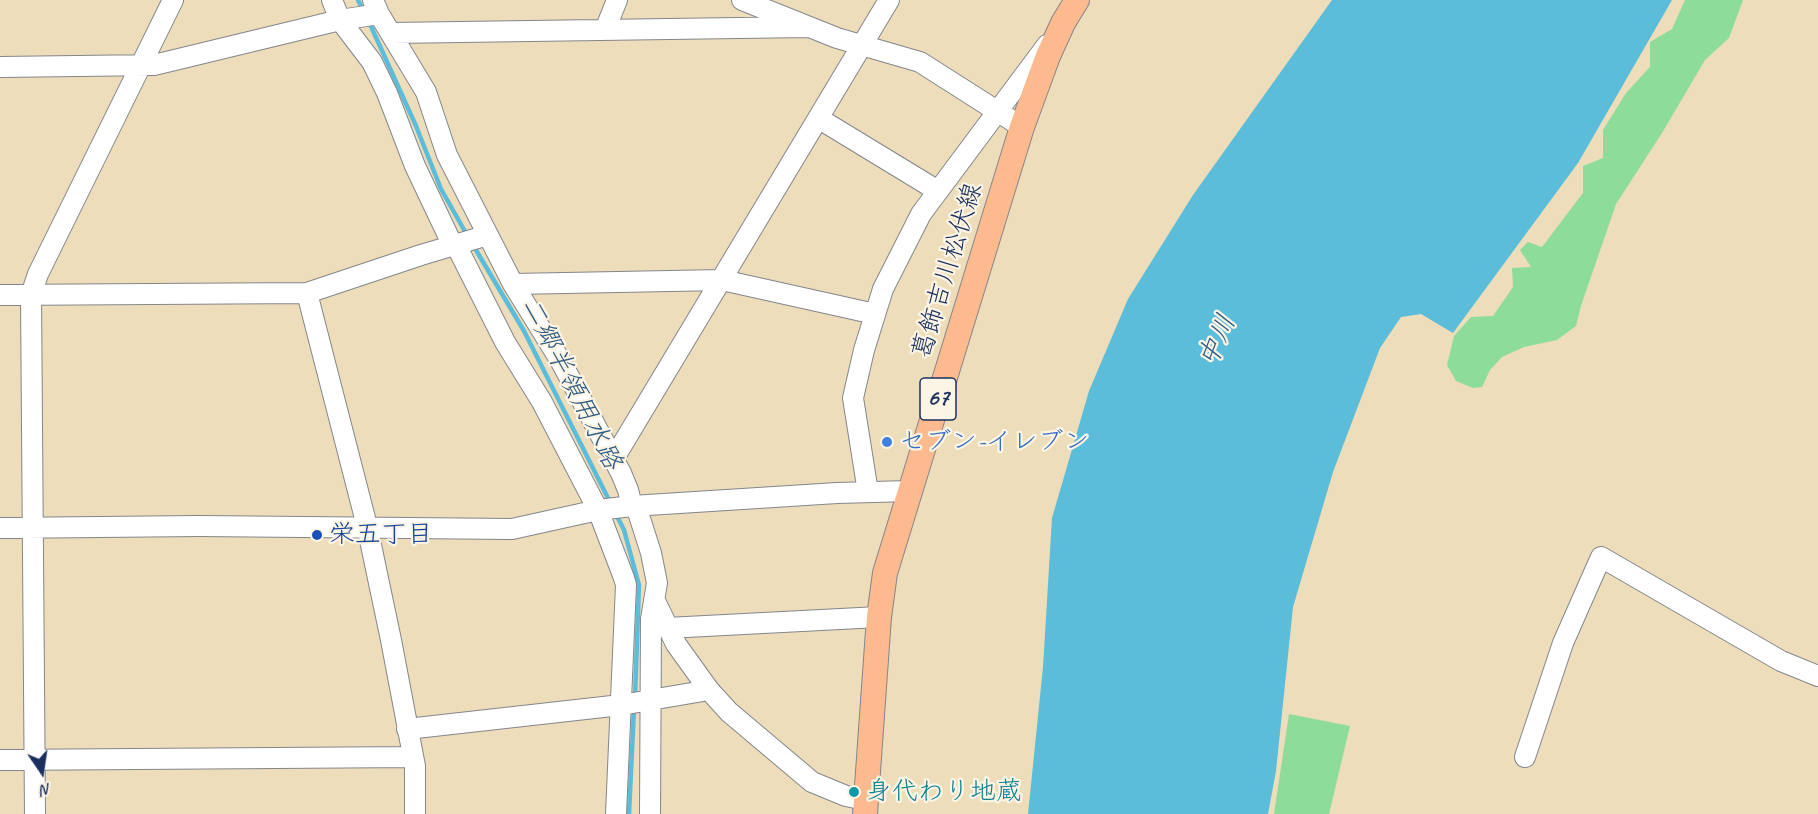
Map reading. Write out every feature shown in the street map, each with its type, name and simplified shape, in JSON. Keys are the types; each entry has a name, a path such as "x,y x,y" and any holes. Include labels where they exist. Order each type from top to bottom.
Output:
{"main road":[{"name":"葛飾吉川松伏線","path":"866,807 879,617 885,573 1022,126 1048,56 1077,0"}],"street":[{"path":"35,814 31,295 38,274 173,0"},
{"path":"332,0 340,21 372,62 387,93 415,165 505,342 542,402 598,510 619,562 626,585 616,814"},
{"path":"605,30 617,0"},
{"path":"742,0 808,27 920,62 1022,126"},
{"path":"613,459 889,0"},
{"path":"0,67 141,66 340,21 376,7 426,92 447,155 513,284 560,360 613,459 634,506 656,571 657,583 656,603 651,619 650,814"},
{"path":"868,492 853,398 855,383 883,289 921,214 1064,23"},
{"path":"391,33 808,27"},
{"path":"818,118 938,191"},
{"path":"0,295 307,293 488,235"},
{"path":"513,284 722,280 875,314"},
{"path":"307,293 367,526 415,766 415,814"},
{"path":"0,528 367,526 512,529 598,510 634,506 910,491"},
{"path":"1525,757 1563,643 1601,557 1781,661 1818,676"},
{"path":"656,603 676,644 709,690 729,712 812,782 866,807"},
{"path":"668,628 879,617"},
{"path":"407,729 621,705 709,690"},
{"path":"0,760 413,757"}],"green space":[{"path":"1685,0 1743,0 1729,38 1705,60 1662,133 1616,204 1576,326 1557,340 1524,347 1502,357 1490,370 1482,387 1473,388 1456,381 1447,365 1454,336 1471,317 1493,316 1513,287 1512,268 1531,267 1520,250 1528,242 1542,247 1583,193 1583,166 1603,158 1603,130 1626,93 1650,67 1650,42 1672,29"},
{"path":"1289,714 1350,726 1329,814 1274,814"}],"water":[{"name":"中川","path":"1332,0 1672,0 1578,163 1453,333 1421,314 1401,317 1380,348 1333,472 1293,607 1276,771 1268,814 1028,814 1043,667 1052,518 1089,391 1128,299 1193,195"}],"waterway":[{"name":"二郷半領用水路","path":"358,0 364,12"},
{"name":"二郷半領用水路","path":"369,22 416,126 441,189 467,235"},
{"name":"二郷半領用水路","path":"473,245 524,331 611,504"},
{"name":"二郷半領用水路","path":"615,512 624,530 639,585 635,697"},
{"name":"二郷半領用水路","path":"629,814 634,709"}],"place":[{"name":"セブン-イレブン","path":"887,442"},
{"name":"栄五丁目","path":"317,535"},
{"name":"身代わり地蔵","path":"854,792"}]}
